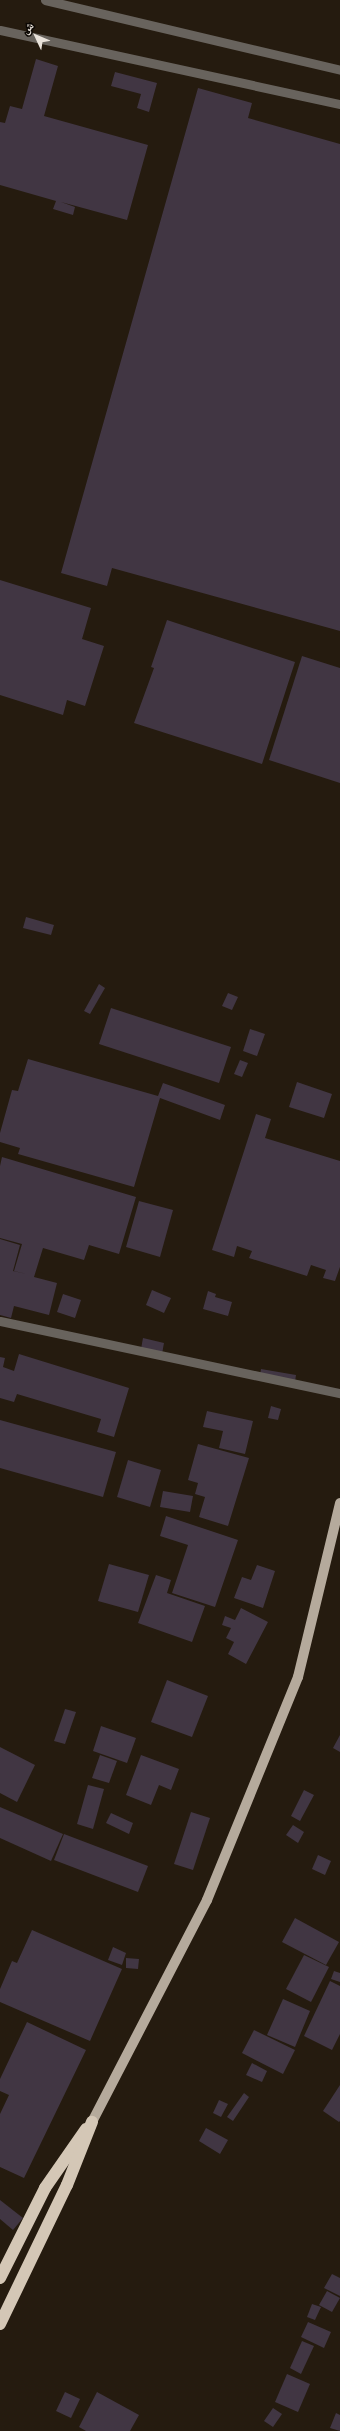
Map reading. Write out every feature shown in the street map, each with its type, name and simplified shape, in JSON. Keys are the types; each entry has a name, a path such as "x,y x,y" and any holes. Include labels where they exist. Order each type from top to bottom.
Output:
{"highway":[{"path":"0,2278 45,2188 61,2163 92,2122"},
{"path":"0,2324 67,2185 92,2122"}],"main road":[{"path":"92,2122 207,1900 298,1677 340,1503"}],"lane":[{"path":"45,0 340,70"},
{"path":"0,30 340,104"},
{"path":"0,1321 340,1394"}],"building":[{"path":"36,59 58,66 44,116 148,145 127,220 61,202 75,207 73,215 53,209 56,201 0,185 0,122 5,123 10,106 22,109"},
{"path":"115,72 157,83 149,112 137,108 141,94 111,86"},
{"path":"198,88 252,103 248,118 340,144 340,631 112,568 107,586 61,573"},
{"path":"0,580 91,608 82,639 104,646 85,706 67,700 63,715 0,695"},
{"path":"167,620 295,662 262,764 134,723 154,668 151,667"},
{"path":"302,656 340,668 340,783 269,760"},
{"path":"26,917 54,925 51,935 23,928"},
{"path":"99,984 105,988 90,1014 84,1011"},
{"path":"228,993 238,997 232,1010 222,1006"},
{"path":"111,1008 231,1047 219,1083 99,1044"},
{"path":"250,1029 265,1034 257,1056 243,1051"},
{"path":"28,1059 158,1096 163,1083 225,1105 220,1120 160,1098 134,1187 18,1154 20,1148 0,1142 0,1133 12,1090 18,1091"},
{"path":"240,1060 248,1063 242,1077 234,1074"},
{"path":"297,1082 332,1094 324,1118 289,1107"},
{"path":"256,1114 271,1119 265,1138 340,1161 340,1267 335,1281 323,1278 326,1270 311,1265 307,1276 249,1258 252,1251 237,1246 234,1257 212,1250"},
{"path":"2,1157 136,1197 119,1254 89,1245 84,1260 43,1248 34,1277 57,1283 49,1315 14,1306 11,1318 0,1315 0,1239 20,1245 13,1271 27,1274 14,1271 22,1244 0,1238 0,1166"},
{"path":"139,1201 173,1210 160,1257 126,1247"},
{"path":"152,1290 171,1298 164,1313 146,1305"},
{"path":"208,1291 216,1294 215,1297 232,1302 228,1316 203,1309"},
{"path":"63,1294 81,1300 75,1318 57,1312"},
{"path":"143,1338 164,1343 162,1354 141,1349"},
{"path":"19,1354 129,1388 114,1437 97,1432 101,1419 17,1394 14,1402 0,1398 0,1357 5,1358 3,1367 14,1371"},
{"path":"261,1369 296,1375 295,1382 260,1376"},
{"path":"271,1406 281,1409 278,1420 268,1418"},
{"path":"207,1411 253,1421 245,1454 219,1448 223,1431 203,1427"},
{"path":"0,1420 116,1452 103,1497 0,1468"},
{"path":"198,1444 249,1458 228,1526 199,1517 205,1497 195,1494 198,1483 188,1480"},
{"path":"128,1460 161,1470 150,1507 117,1497"},
{"path":"163,1491 193,1496 190,1512 160,1507"},
{"path":"166,1516 238,1540 215,1607 172,1593 188,1545 160,1536"},
{"path":"109,1564 149,1575 138,1612 98,1601"},
{"path":"257,1565 275,1571 263,1608 234,1598 242,1577 251,1580"},
{"path":"156,1575 171,1580 167,1593 205,1606 192,1642 138,1623"},
{"path":"241,1608 268,1622 246,1664 228,1654 234,1642 226,1638 231,1628 222,1625 225,1616 235,1620"},
{"path":"167,1680 208,1696 192,1737 151,1722"},
{"path":"65,1709 76,1712 65,1744 54,1741"},
{"path":"101,1726 136,1738 127,1763 93,1751"},
{"path":"340,1735 340,1752 333,1748"},
{"path":"0,1747 35,1765 17,1802 0,1793"},
{"path":"100,1755 117,1761 109,1783 92,1778"},
{"path":"141,1755 179,1769 171,1790 159,1785 151,1805 126,1795"},
{"path":"88,1785 104,1789 93,1829 77,1824"},
{"path":"304,1790 314,1795 300,1821 291,1816"},
{"path":"0,1807 63,1834 51,1861 0,1838"},
{"path":"191,1812 210,1818 193,1870 174,1864"},
{"path":"111,1813 133,1823 129,1834 106,1823"},
{"path":"293,1825 304,1832 298,1843 286,1835"},
{"path":"64,1834 148,1866 138,1892 54,1860"},
{"path":"318,1855 331,1861 325,1875 312,1869"},
{"path":"295,1918 339,1942 326,1965 282,1942"},
{"path":"32,1930 122,1969 90,2041 0,2002 0,1989 12,1961 17,1963"},
{"path":"113,1947 126,1953 122,1965 108,1960"},
{"path":"304,1955 329,1967 311,2002 286,1989"},
{"path":"126,1958 139,1959 138,1969 126,1968"},
{"path":"334,1971 340,1973 340,1982 331,1979"},
{"path":"330,1981 340,1986 340,2034 332,2050 304,2036"},
{"path":"283,1999 310,2011 295,2047 267,2035"},
{"path":"27,2022 86,2050 24,2178 0,2167 0,2114 9,2095 0,2091 0,2079"},
{"path":"254,2030 295,2050 283,2074 242,2053"},
{"path":"252,2063 267,2071 262,2082 246,2075"},
{"path":"340,2085 340,2121 339,2122 323,2111"},
{"path":"244,2093 249,2097 233,2121 227,2117"},
{"path":"219,2100 228,2104 221,2117 213,2113"},
{"path":"206,2128 228,2140 220,2154 199,2141"},
{"path":"0,2200 23,2218 13,2230 0,2219"},
{"path":"332,2274 340,2278 340,2296 324,2288"},
{"path":"327,2291 340,2298 332,2312 319,2305"},
{"path":"312,2304 321,2307 315,2320 307,2317"},
{"path":"308,2322 331,2332 324,2348 301,2337"},
{"path":"302,2341 314,2346 301,2374 290,2368"},
{"path":"287,2374 310,2384 298,2412 275,2402"},
{"path":"65,2392 80,2399 71,2418 56,2411"},
{"path":"97,2392 139,2415 130,2431 86,2431 79,2427"},
{"path":"273,2408 282,2414 273,2427 264,2421"},
{"path":"336,2413 340,2415 340,2431 330,2428"}]}
